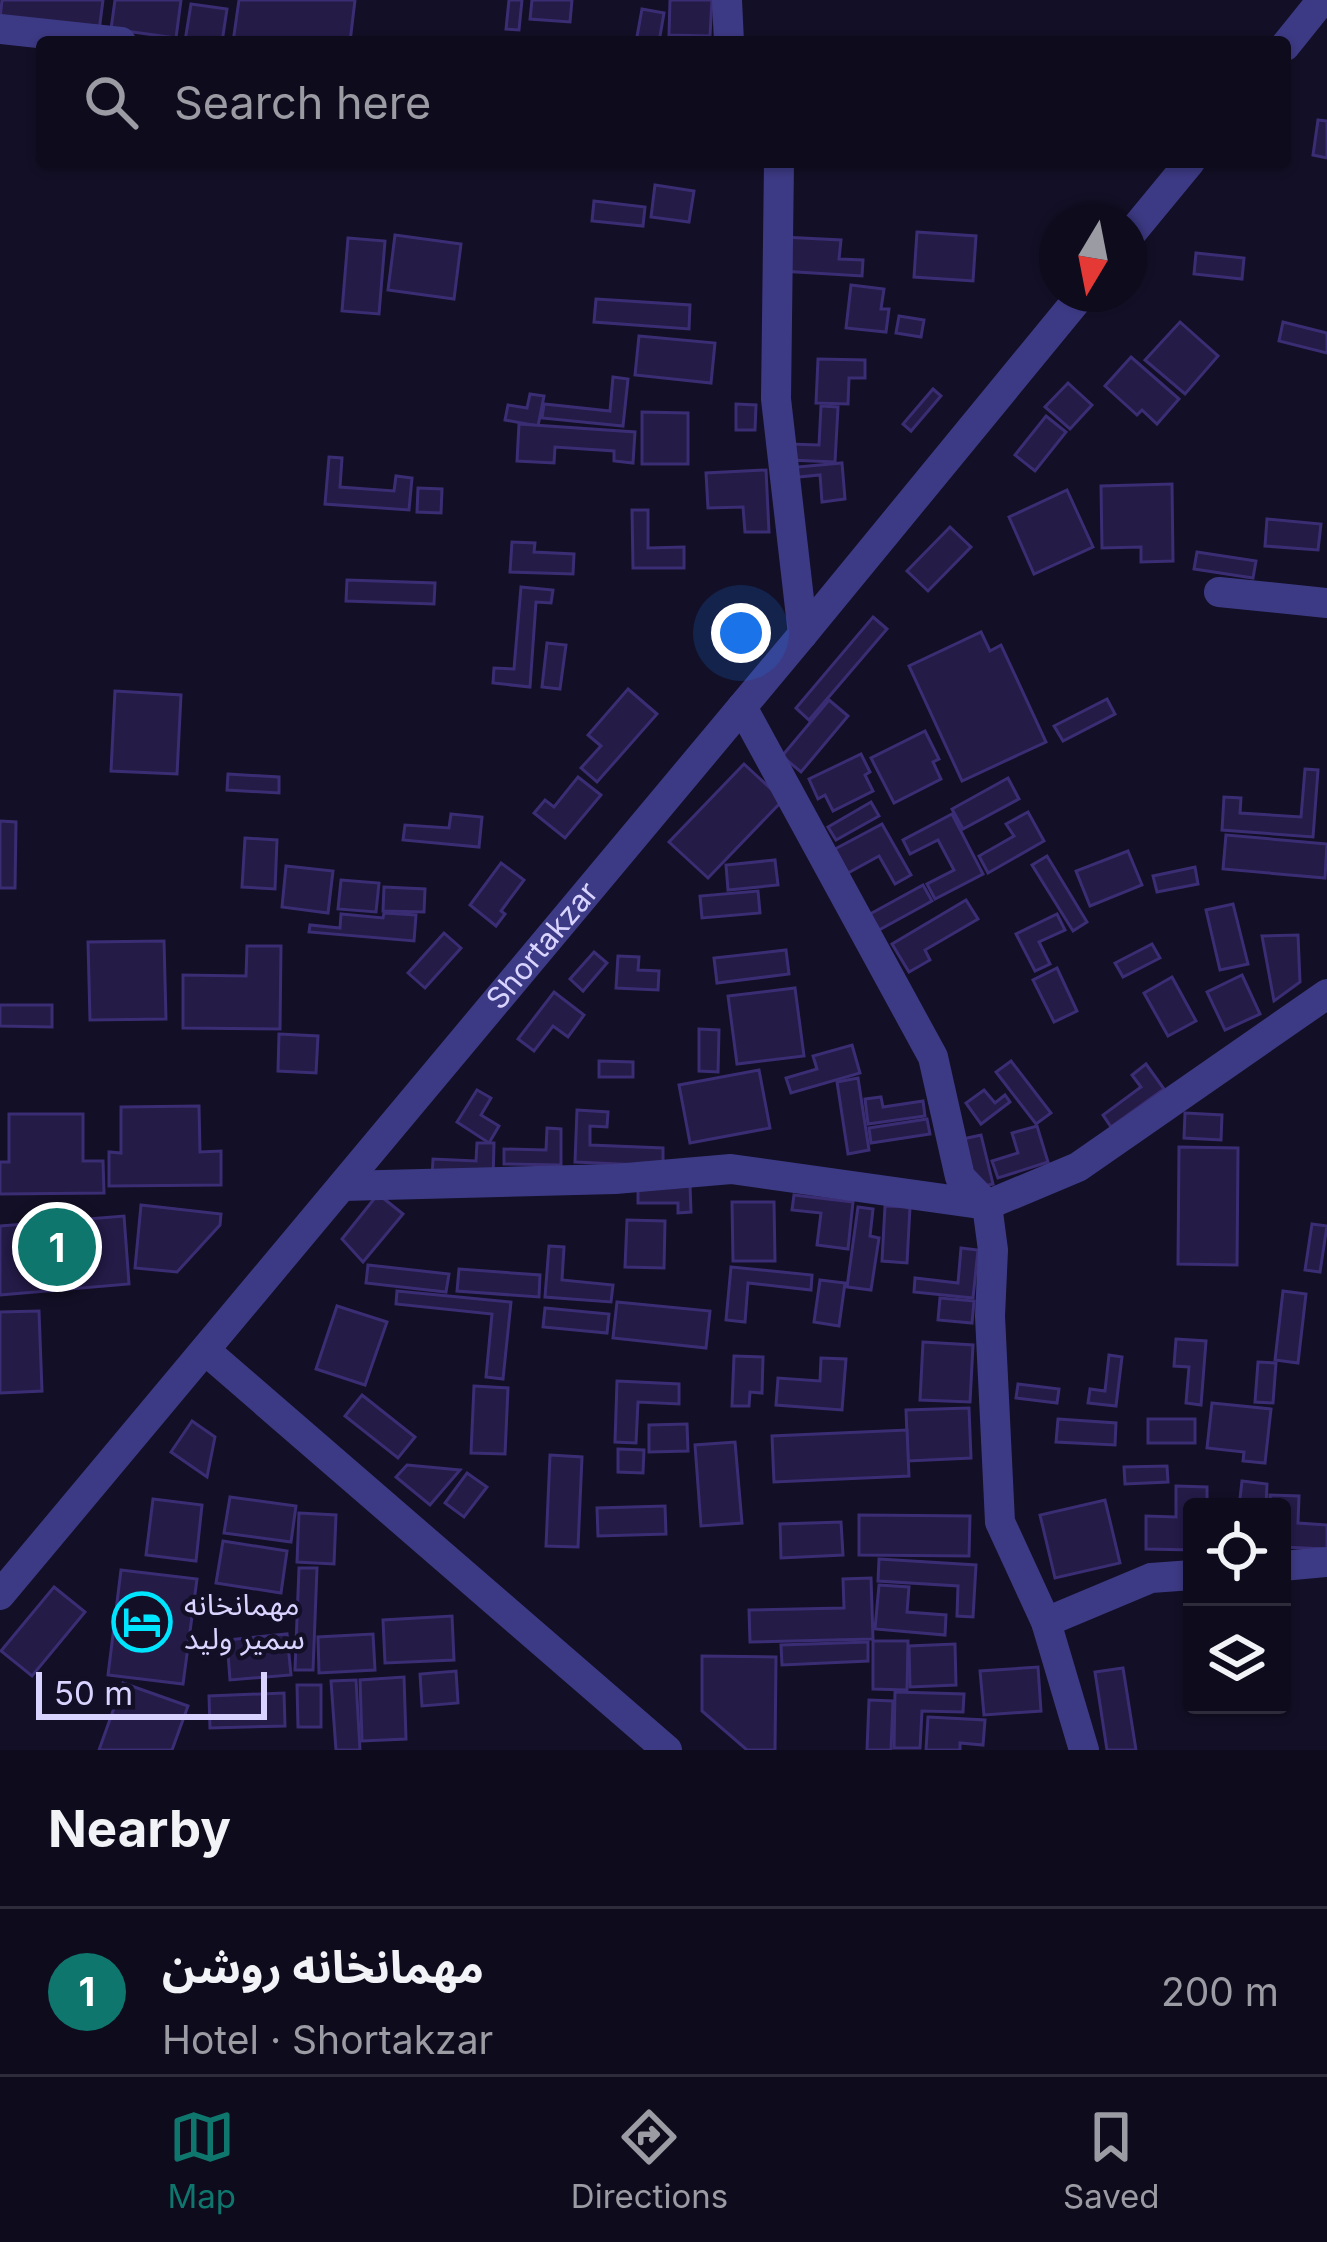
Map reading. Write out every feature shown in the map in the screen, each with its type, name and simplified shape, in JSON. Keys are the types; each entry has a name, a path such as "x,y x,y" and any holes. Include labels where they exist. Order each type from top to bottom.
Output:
{"street":[{"path":"727,0 729,36"},
{"path":"1291,39 1322,0"},
{"path":"0,29 65,36"},
{"path":"779,168 776,399 803,634"},
{"path":"1147,214 1185,168"},
{"name":"Shortakzar","path":"3,1587 206,1351 1067,312"},
{"path":"1219,592 1327,603"},
{"path":"742,707 933,1057 961,1177 987,1205 993,1250 990,1316 1000,1522 1046,1622 1084,1750"},
{"path":"343,1186 615,1179 731,1169 987,1205 1078,1167 1327,994"},
{"path":"206,1351 667,1750"},
{"path":"1291,1565 1327,1562"},
{"path":"1046,1622 1151,1578 1183,1576"}],"building":[{"path":"2,0 103,0 99,31 0,19"},
{"path":"115,0 181,0 176,36 111,29"},
{"path":"239,0 355,0 351,36 234,36"},
{"path":"509,0 522,0 519,30 506,29"},
{"path":"532,0 572,0 570,22 530,19"},
{"path":"670,0 712,0 710,36 669,35"},
{"path":"191,4 227,9 223,36 186,36"},
{"path":"642,9 664,13 660,36 637,36"},
{"path":"1318,120 1327,121 1327,158 1313,155"},
{"path":"655,185 694,191 689,222 651,217"},
{"path":"594,201 645,207 643,226 592,221"},
{"path":"917,232 976,236 973,281 914,277"},
{"path":"395,235 461,244 454,299 388,290"},
{"path":"782,237 841,240 839,259 863,260 862,276 781,271"},
{"path":"348,238 385,241 379,314 342,311"},
{"path":"1196,253 1244,258 1242,279 1194,274"},
{"path":"851,285 884,289 881,309 889,309 886,332 846,328"},
{"path":"596,299 690,305 689,329 594,322"},
{"path":"899,316 924,320 921,337 896,333"},
{"path":"1180,322 1218,356 1185,394 1145,360"},
{"path":"1283,322 1327,333 1327,353 1279,341"},
{"path":"639,336 715,343 711,383 635,375"},
{"path":"1131,357 1179,399 1157,424 1142,410 1137,415 1105,386"},
{"path":"818,359 865,360 865,378 849,378 848,404 816,403"},
{"path":"613,377 628,379 623,426 542,418 544,404 610,411"},
{"path":"1068,383 1092,405 1070,429 1045,407"},
{"path":"933,389 941,396 911,431 903,424"},
{"path":"530,394 544,396 538,426 505,420 508,405 527,408"},
{"path":"736,404 756,405 755,430 736,430"},
{"path":"821,406 838,407 835,462 789,460 790,444 819,445"},
{"path":"642,412 688,413 688,464 642,464"},
{"path":"1046,416 1066,432 1035,471 1015,455"},
{"path":"519,424 635,432 633,463 614,461 614,451 555,447 554,463 517,461"},
{"path":"329,457 342,458 340,487 394,491 396,476 412,478 409,510 325,504"},
{"path":"842,463 845,499 822,502 820,475 798,477 797,467"},
{"path":"766,470 769,532 745,532 743,507 708,508 706,473"},
{"path":"1172,484 1173,561 1141,562 1141,547 1102,548 1101,486"},
{"path":"418,488 442,489 441,513 417,512"},
{"path":"1067,490 1093,547 1034,574 1009,517"},
{"path":"632,510 648,510 648,548 684,547 684,568 633,568"},
{"path":"1267,519 1321,524 1318,550 1265,546"},
{"path":"950,527 971,547 928,591 907,571"},
{"path":"512,542 535,543 534,552 574,554 573,574 510,572"},
{"path":"1197,552 1256,561 1253,578 1194,569"},
{"path":"347,580 435,583 434,604 346,601"},
{"path":"521,587 553,590 551,603 536,602 530,687 493,683 494,668 514,669"},
{"path":"873,617 887,629 809,720 796,708"},
{"path":"981,632 990,651 1001,645 1046,742 962,781 909,666"},
{"path":"547,643 566,645 560,689 542,687"},
{"path":"628,689 657,714 597,782 581,768 601,746 588,735"},
{"path":"115,691 181,695 177,774 111,771"},
{"path":"1107,699 1115,714 1063,741 1054,726"},
{"path":"829,700 848,716 801,772 782,756"},
{"path":"925,731 939,759 933,762 941,779 894,803 871,758"},
{"path":"861,754 873,791 833,811 825,795 818,799 809,779"},
{"path":"744,764 783,800 708,878 669,842"},
{"path":"1305,769 1318,770 1313,837 1222,830 1224,797 1241,798 1240,813 1301,817"},
{"path":"228,774 279,777 279,793 227,790"},
{"path":"578,777 601,795 565,838 534,813 545,800 554,807"},
{"path":"1008,778 1019,799 963,829 952,809"},
{"path":"871,802 879,816 836,840 828,827"},
{"path":"1028,812 1044,841 988,873 979,856 1014,836 1006,824"},
{"path":"451,814 482,817 479,847 403,840 405,825 449,828"},
{"path":"952,814 983,874 935,899 927,884 954,870 938,840 910,854 903,840"},
{"path":"0,821 16,822 15,888 0,888"},
{"path":"882,824 911,875 895,884 879,856 848,873 835,849"},
{"path":"1226,835 1327,844 1325,878 1223,869"},
{"path":"245,838 277,840 275,889 242,887"},
{"path":"1128,851 1142,885 1090,906 1076,871"},
{"path":"1047,856 1087,922 1073,931 1032,865"},
{"path":"775,860 778,885 728,890 726,865"},
{"path":"501,863 524,880 496,926 470,905"},
{"path":"286,866 333,871 328,913 282,907"},
{"path":"1195,867 1198,884 1157,892 1153,876"},
{"path":"341,880 379,883 376,912 338,909"},
{"path":"923,885 932,901 879,930 870,914"},
{"path":"384,887 425,889 424,912 383,911"},
{"path":"758,891 760,913 702,918 700,896"},
{"path":"966,900 978,919 925,950 930,960 909,972 892,944"},
{"path":"1233,904 1248,964 1220,970 1206,910"},
{"path":"384,913 416,915 414,941 309,932 310,925 340,928 341,914 383,918"},
{"path":"1057,914 1065,930 1039,942 1050,964 1035,971 1016,934"},
{"path":"444,933 461,948 425,988 408,973"},
{"path":"1298,935 1300,982 1274,1001 1262,936"},
{"path":"164,941 166,1019 90,1020 88,942"},
{"path":"1152,944 1160,958 1123,977 1115,963"},
{"path":"247,946 281,946 280,1029 183,1028 183,975 246,976"},
{"path":"786,950 789,974 717,983 714,958"},
{"path":"594,952 607,963 583,991 570,979"},
{"path":"618,956 639,957 638,970 659,971 658,990 616,988"},
{"path":"1057,968 1077,1011 1054,1022 1033,980"},
{"path":"1242,975 1260,1014 1225,1030 1207,992"},
{"path":"1172,977 1196,1021 1168,1036 1144,993"},
{"path":"795,988 804,1056 737,1064 728,996"},
{"path":"554,992 584,1015 568,1037 553,1026 534,1051 518,1039"},
{"path":"0,1005 52,1005 52,1027 0,1026"},
{"path":"699,1029 719,1030 718,1072 699,1071"},
{"path":"279,1034 318,1036 316,1073 278,1071"},
{"path":"852,1045 860,1073 791,1093 786,1078 817,1069 813,1056"},
{"path":"599,1061 633,1062 633,1077 599,1077"},
{"path":"1011,1061 1051,1113 1036,1124 996,1072"},
{"path":"1146,1064 1164,1089 1111,1127 1103,1115 1141,1087 1132,1075"},
{"path":"759,1070 770,1128 690,1143 679,1085"},
{"path":"858,1078 869,1150 848,1154 837,1082"},
{"path":"477,1090 491,1098 481,1115 499,1126 489,1143 457,1122"},
{"path":"984,1090 995,1103 1005,1095 1010,1102 981,1124 966,1103"},
{"path":"881,1097 883,1107 923,1101 925,1116 868,1124 865,1099"},
{"path":"199,1106 200,1152 221,1151 221,1185 109,1186 109,1152 121,1153 121,1107"},
{"path":"577,1110 608,1112 607,1127 590,1126 590,1145 663,1148 663,1166 575,1162"},
{"path":"1185,1113 1222,1115 1221,1140 1184,1138"},
{"path":"9,1114 83,1114 83,1161 103,1161 104,1193 0,1194 0,1162 9,1162"},
{"path":"927,1119 930,1134 871,1143 869,1128"},
{"path":"1037,1126 1048,1162 998,1178 992,1161 1018,1153 1012,1133"},
{"path":"547,1128 561,1129 561,1165 504,1164 504,1149 546,1150"},
{"path":"981,1135 993,1184 974,1188 963,1139"},
{"path":"477,1143 494,1143 493,1181 432,1178 433,1159 476,1161"},
{"path":"1179,1147 1238,1148 1237,1265 1178,1264"},
{"path":"690,1185 691,1212 678,1213 678,1203 638,1203 638,1187"},
{"path":"378,1194 403,1214 363,1262 342,1239"},
{"path":"794,1195 853,1202 848,1249 817,1245 821,1213 792,1210"},
{"path":"732,1202 774,1202 775,1261 733,1261"},
{"path":"141,1205 221,1214 220,1225 177,1272 135,1268"},
{"path":"885,1206 910,1207 907,1263 882,1261"},
{"path":"858,1207 873,1209 870,1236 879,1238 871,1290 847,1287"},
{"path":"124,1216 129,1284 0,1295 0,1226"},
{"path":"627,1220 665,1221 664,1268 625,1267"},
{"path":"1312,1224 1327,1226 1320,1272 1305,1270"},
{"path":"549,1246 564,1247 562,1280 613,1285 611,1302 545,1297"},
{"path":"961,1248 978,1250 973,1298 914,1292 915,1278 958,1283"},
{"path":"368,1265 449,1274 446,1292 366,1283"},
{"path":"731,1267 812,1275 811,1290 748,1283 745,1322 726,1320"},
{"path":"459,1269 540,1275 539,1297 457,1291"},
{"path":"820,1280 845,1283 839,1326 814,1322"},
{"path":"397,1291 511,1302 503,1379 486,1377 492,1314 396,1304"},
{"path":"1283,1291 1306,1294 1298,1363 1275,1360"},
{"path":"940,1298 974,1301 972,1323 938,1320"},
{"path":"617,1302 710,1311 706,1348 613,1338"},
{"path":"337,1306 387,1322 365,1385 316,1369"},
{"path":"545,1308 609,1314 607,1333 543,1327"},
{"path":"39,1311 42,1391 0,1393 0,1312"},
{"path":"1176,1339 1206,1341 1201,1405 1186,1403 1189,1367 1174,1366"},
{"path":"923,1342 973,1345 970,1402 920,1400"},
{"path":"1109,1355 1122,1357 1116,1406 1088,1403 1090,1389 1105,1391"},
{"path":"734,1356 763,1357 762,1393 750,1392 749,1406 732,1406"},
{"path":"821,1358 846,1359 842,1410 776,1405 778,1378 820,1381"},
{"path":"1258,1362 1276,1363 1273,1403 1255,1402"},
{"path":"617,1381 679,1384 679,1404 638,1402 636,1443 615,1442"},
{"path":"1018,1384 1059,1389 1057,1403 1016,1398"},
{"path":"474,1386 508,1388 505,1454 471,1453"},
{"path":"362,1395 415,1437 398,1458 345,1416"},
{"path":"1212,1403 1271,1409 1265,1463 1243,1461 1244,1452 1207,1448"},
{"path":"969,1408 971,1458 908,1461 906,1410"},
{"path":"1058,1419 1116,1423 1115,1445 1056,1442"},
{"path":"1148,1419 1195,1419 1195,1443 1148,1443"},
{"path":"192,1421 215,1437 207,1477 171,1452"},
{"path":"687,1424 688,1451 649,1452 649,1425"},
{"path":"907,1430 909,1476 774,1482 772,1436"},
{"path":"735,1442 742,1523 701,1526 695,1445"},
{"path":"618,1449 644,1450 643,1473 618,1472"},
{"path":"550,1455 582,1457 578,1547 546,1546"},
{"path":"407,1465 460,1470 430,1505 396,1477"},
{"path":"1167,1466 1168,1482 1125,1484 1124,1467"},
{"path":"467,1473 487,1487 464,1517 445,1503"},
{"path":"1242,1481 1267,1484 1266,1498 1240,1498"},
{"path":"1176,1486 1207,1487 1207,1498 1183,1498 1183,1550 1146,1549 1146,1516 1176,1517"},
{"path":"1299,1496 1298,1523 1327,1525 1327,1549 1291,1547 1291,1498 1270,1498"},
{"path":"230,1497 296,1506 291,1542 224,1533"},
{"path":"153,1499 202,1505 196,1561 146,1555"},
{"path":"1105,1500 1120,1563 1055,1578 1040,1515"},
{"path":"665,1506 666,1534 598,1536 597,1508"},
{"path":"299,1513 336,1515 334,1564 297,1562"},
{"path":"859,1515 970,1516 969,1556 859,1555"},
{"path":"841,1522 843,1555 781,1558 780,1524"},
{"path":"223,1541 287,1551 281,1593 216,1583"},
{"path":"879,1559 976,1565 973,1617 957,1616 958,1586 878,1581"},
{"path":"299,1568 317,1568 313,1670 295,1670"},
{"path":"121,1570 197,1579 183,1684 108,1675"},
{"path":"871,1578 873,1639 750,1642 749,1610 844,1608 843,1579"},
{"path":"879,1585 909,1587 907,1612 946,1615 945,1635 875,1629"},
{"path":"54,1587 85,1612 32,1676 1,1651"},
{"path":"452,1616 454,1660 385,1663 383,1620"},
{"path":"287,1634 291,1675 230,1680 227,1640"},
{"path":"373,1634 375,1670 319,1673 318,1637"},
{"path":"873,1641 908,1641 907,1690 873,1689"},
{"path":"868,1642 868,1661 782,1665 781,1645"},
{"path":"955,1644 956,1685 910,1687 909,1646"},
{"path":"702,1656 776,1657 775,1750 747,1750 702,1711"},
{"path":"1038,1667 1041,1711 984,1715 980,1671"},
{"path":"1123,1668 1136,1750 1107,1750 1095,1672"},
{"path":"456,1671 458,1703 422,1706 420,1674"},
{"path":"404,1677 406,1739 362,1741 360,1680"},
{"path":"356,1680 360,1750 336,1750 331,1681"},
{"path":"123,1683 188,1706 172,1750 99,1750"},
{"path":"297,1685 321,1685 321,1727 298,1727"},
{"path":"895,1692 964,1694 963,1712 922,1711 920,1748 894,1748"},
{"path":"284,1693 285,1726 210,1728 209,1696"},
{"path":"869,1700 893,1701 891,1750 867,1750"},
{"path":"928,1717 985,1720 983,1745 960,1743 960,1750 926,1750"}],"place":[{"name":"مهمانخانه روشن","path":"57,1247"},
{"name":"مهمانخانه سمیر ولید","path":"142,1622"}]}
